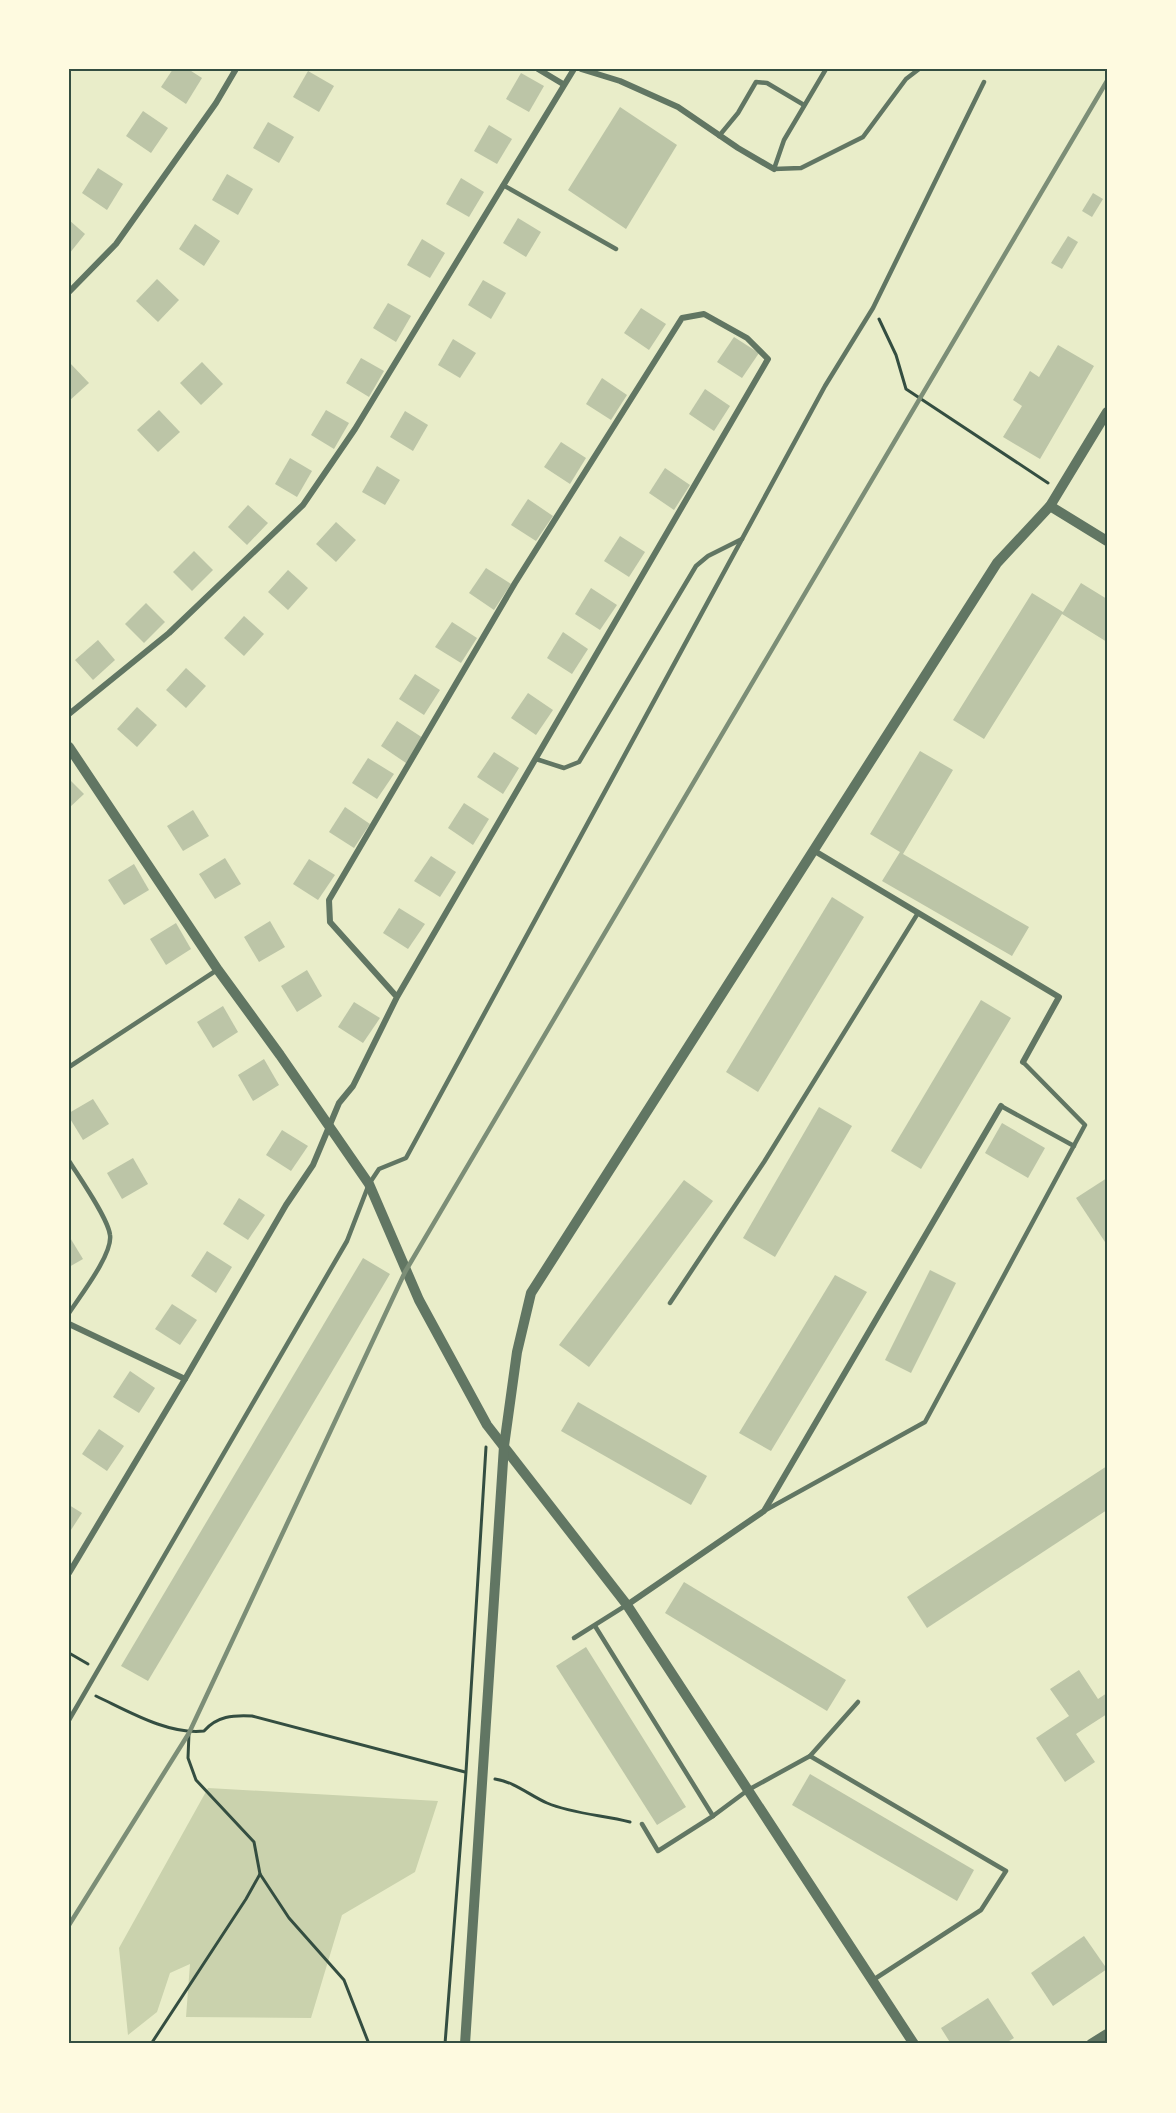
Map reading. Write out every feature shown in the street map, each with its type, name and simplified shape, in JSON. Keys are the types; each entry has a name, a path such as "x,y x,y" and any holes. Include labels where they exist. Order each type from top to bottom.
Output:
{"street":[{"path":"69,292 116,244 216,103 236,69"},
{"path":"538,69 563,84"},
{"path":"69,714 169,633 303,505 356,429 573,69"},
{"path":"581,69 620,81 678,107 719,136 774,169"},
{"path":"69,1573 286,1204 313,1165 339,1103 353,1086 397,997 768,359 747,338 704,314 682,318 515,583 329,900 330,922 397,997"},
{"path":"465,2044 504,1446 517,1352 531,1293 996,563 1050,506 1107,412"},
{"path":"1050,506 1107,541"},
{"path":"69,747 218,970 369,1184 419,1300 487,1425 627,1605 914,2044"},
{"path":"813,850 1059,997 1023,1062"},
{"path":"627,1605 764,1511 1001,1106"},
{"path":"69,1324 184,1380"},
{"path":"1091,2044 1107,2034"}],"lane":[{"path":"826,69 784,140 774,169 801,168 862,137 906,79 919,69"},
{"path":"719,136 738,113 756,82 767,82 804,105"},
{"path":"69,1720 347,1241 369,1184 379,1169 406,1158 825,386 873,308 984,82"},
{"path":"503,185 616,249"},
{"path":"536,759 564,768 579,762 696,566 708,556 742,539"},
{"path":"670,1303 764,1162 918,913"},
{"path":"69,1067 218,970"},
{"path":"764,1511 925,1422 1085,1125 1023,1062"},
{"path":"1001,1106 1074,1146"},
{"path":"69,1161 100,1212 110,1236 105,1257 69,1313"},
{"path":"574,1638 627,1605"},
{"path":"595,1626 713,1816"},
{"path":"642,1824 658,1851 713,1816 748,1790 810,1756 858,1702"},
{"path":"810,1756 1006,1871 981,1910 872,1980"}],"path":[{"path":"873,308 896,355 906,389 1060,490"},
{"path":"445,2044 466,1772 487,1425"},
{"path":"69,1653 99,1670"},
{"path":"87,1691 140,1718 189,1733 204,1731 213,1721 234,1715 252,1716 484,1778 506,1781 547,1803 574,1812 642,1824"},
{"path":"189,1733 188,1758 196,1780 254,1842 260,1874 289,1918 344,1980 369,2044"},
{"path":"151,2044 260,1874"}],"green space":[{"path":"208,1788 438,1801 415,1872 342,1915 311,2018 186,2017 190,1964 170,1973 157,2012 128,2035 119,1948"}],"building":[{"path":"173,69 188,69 202,78 186,104 161,87"},
{"path":"308,71 334,86 319,112 293,97"},
{"path":"521,73 544,86 529,112 506,99"},
{"path":"620,107 677,145 626,229 568,190"},
{"path":"143,111 168,128 151,153 126,136"},
{"path":"268,122 294,137 279,163 253,148"},
{"path":"489,125 512,139 497,164 474,151"},
{"path":"98,168 123,184 107,210 82,193"},
{"path":"227,174 253,189 238,215 212,200"},
{"path":"461,178 484,192 469,217 446,204"},
{"path":"1093,193 1103,199 1092,217 1082,211"},
{"path":"518,218 541,232 526,257 503,243"},
{"path":"69,220 85,234 69,254"},
{"path":"195,224 220,241 204,266 179,249"},
{"path":"1068,236 1078,242 1062,269 1051,263"},
{"path":"422,239 445,253 430,278 407,265"},
{"path":"157,279 179,300 158,322 136,301"},
{"path":"483,280 506,293 491,319 468,305"},
{"path":"388,303 411,316 396,342 373,328"},
{"path":"641,308 666,324 649,350 624,333"},
{"path":"734,337 759,353 742,378 717,362"},
{"path":"453,339 476,353 460,378 438,365"},
{"path":"1058,345 1094,366 1040,459 1003,437 1022,406 1013,400 1030,371 1039,377"},
{"path":"361,358 384,371 369,397 346,383"},
{"path":"69,362 89,383 69,401"},
{"path":"202,362 223,384 201,405 180,383"},
{"path":"602,378 627,395 611,420 586,404"},
{"path":"705,389 730,406 714,431 689,414"},
{"path":"159,410 180,432 158,452 137,430"},
{"path":"326,410 349,423 334,449 311,435"},
{"path":"405,411 428,425 413,451 390,437"},
{"path":"561,442 586,458 570,484 544,467"},
{"path":"290,458 312,471 297,497 275,484"},
{"path":"377,466 400,480 385,505 362,492"},
{"path":"665,468 690,485 674,510 649,493"},
{"path":"528,499 553,516 536,541 511,525"},
{"path":"248,505 268,523 247,545 228,527"},
{"path":"336,522 356,540 336,562 316,544"},
{"path":"620,536 645,552 629,577 604,561"},
{"path":"194,551 213,570 192,591 173,572"},
{"path":"486,568 511,584 494,610 469,593"},
{"path":"288,570 308,588 288,610 268,592"},
{"path":"1081,583 1107,599 1107,642 1062,614 984,739 953,720 1032,593 1063,612"},
{"path":"591,588 617,605 600,630 575,614"},
{"path":"146,603 165,622 144,643 125,624"},
{"path":"244,616 264,634 244,656 224,638"},
{"path":"452,622 477,638 461,663 435,647"},
{"path":"563,632 588,649 572,674 547,658"},
{"path":"98,640 115,660 93,680 75,660"},
{"path":"186,668 206,686 186,708 166,690"},
{"path":"415,674 440,690 424,715 399,699"},
{"path":"528,693 553,710 536,735 511,718"},
{"path":"137,707 157,725 137,747 117,729"},
{"path":"397,721 423,738 406,763 381,746"},
{"path":"920,751 953,770 903,854 1029,927 1012,956 882,881 900,852 870,834"},
{"path":"494,752 519,768 503,794 477,777"},
{"path":"368,758 394,774 377,799 352,783"},
{"path":"69,779 84,794 69,808"},
{"path":"464,803 489,819 473,845 448,828"},
{"path":"345,807 370,824 354,848 329,832"},
{"path":"193,810 209,836 183,851 167,826"},
{"path":"431,856 456,872 440,897 414,881"},
{"path":"225,858 241,884 215,899 199,874"},
{"path":"309,859 335,875 318,900 293,884"},
{"path":"134,864 149,890 124,905 108,880"},
{"path":"832,897 864,917 758,1092 726,1072"},
{"path":"399,908 425,924 408,949 383,933"},
{"path":"270,921 285,947 259,962 244,937"},
{"path":"176,923 191,949 166,965 150,939"},
{"path":"307,970 322,996 297,1012 281,986"},
{"path":"981,1000 1011,1018 921,1169 891,1151"},
{"path":"354,1002 380,1018 363,1043 338,1027"},
{"path":"223,1006 238,1032 213,1048 197,1022"},
{"path":"264,1059 279,1085 253,1101 238,1075"},
{"path":"93,1099 109,1124 83,1140 69,1117 69,1113"},
{"path":"819,1107 852,1126 775,1257 743,1238"},
{"path":"1002,1123 1045,1148 1028,1178 985,1153"},
{"path":"282,1130 308,1146 291,1171 266,1155"},
{"path":"133,1158 148,1184 122,1199 107,1173"},
{"path":"1107,1178 1107,1245 1076,1198"},
{"path":"684,1180 713,1201 589,1367 559,1345"},
{"path":"239,1198 265,1215 248,1240 223,1224"},
{"path":"69,1236 83,1259 69,1267"},
{"path":"207,1251 232,1267 216,1293 191,1276"},
{"path":"363,1258 390,1274 148,1681 121,1666"},
{"path":"930,1270 956,1283 911,1373 885,1360"},
{"path":"835,1275 867,1292 771,1451 739,1433"},
{"path":"172,1304 197,1320 180,1345 155,1329"},
{"path":"130,1371 155,1388 139,1413 113,1397"},
{"path":"578,1402 707,1476 691,1505 561,1431"},
{"path":"99,1429 124,1446 107,1471 82,1454"},
{"path":"1107,1466 1107,1510 927,1628 907,1597"},
{"path":"69,1505 82,1513 69,1533"},
{"path":"684,1582 846,1680 827,1711 665,1613"},
{"path":"586,1647 686,1807 657,1825 556,1666"},
{"path":"1079,1670 1098,1699 1107,1693 1107,1714 1076,1734 1095,1762 1065,1782 1036,1738 1069,1716 1050,1689"},
{"path":"810,1774 974,1870 957,1901 792,1805"},
{"path":"1084,1936 1107,1969 1053,2006 1031,1973"},
{"path":"988,1998 1014,2038 1004,2044 951,2044 941,2028"}],"railway":[{"path":"69,1925 189,1733 405,1272 1107,81"}]}
